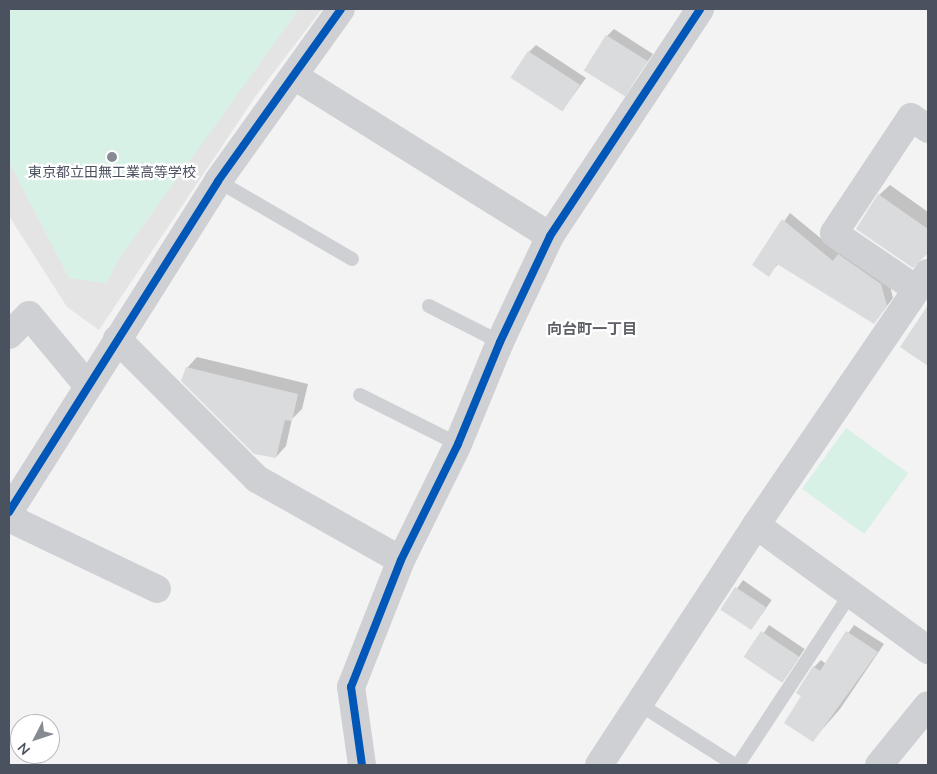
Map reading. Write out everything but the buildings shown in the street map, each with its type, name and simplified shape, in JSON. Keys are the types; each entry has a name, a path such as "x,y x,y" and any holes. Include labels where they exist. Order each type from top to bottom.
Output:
{"street":[{"path":"9,512 218,181 342,9"},
{"path":"362,765 352,687 401,560 458,444 500,342 550,236 700,9"},
{"path":"294,76 550,236"},
{"path":"599,765 756,525 924,280 834,233 911,117 928,129"},
{"path":"9,335 29,315 88,386"},
{"path":"117,340 257,479 401,560"},
{"path":"9,518 157,590"},
{"path":"756,525 928,650"},
{"path":"879,765 928,705"}],"lane":[{"path":"218,181 352,258"},
{"path":"429,306 500,342"},
{"path":"360,395 458,444"},
{"path":"639,704 737,765 850,593"}],"shaded area":[{"name":"東京都立田無工業高等学校","path":"9,9 322,9 255,97 99,330 67,307 9,216"}],"green space":[{"name":"東京都立田無工業高等学校","path":"9,9 299,9 117,262 107,283 69,278 9,162"},
{"path":"846,428 908,473 864,534 802,489"}],"cycle path":[{"path":"9,512 218,181 341,9"},
{"path":"362,765 351,687 401,560 458,444 500,342 550,236 700,9"}],"place":[{"name":"東京都立田無工業高等学校","path":"112,157"}],"district":[{"name":"向台町一丁目","path":"592,330"}]}
